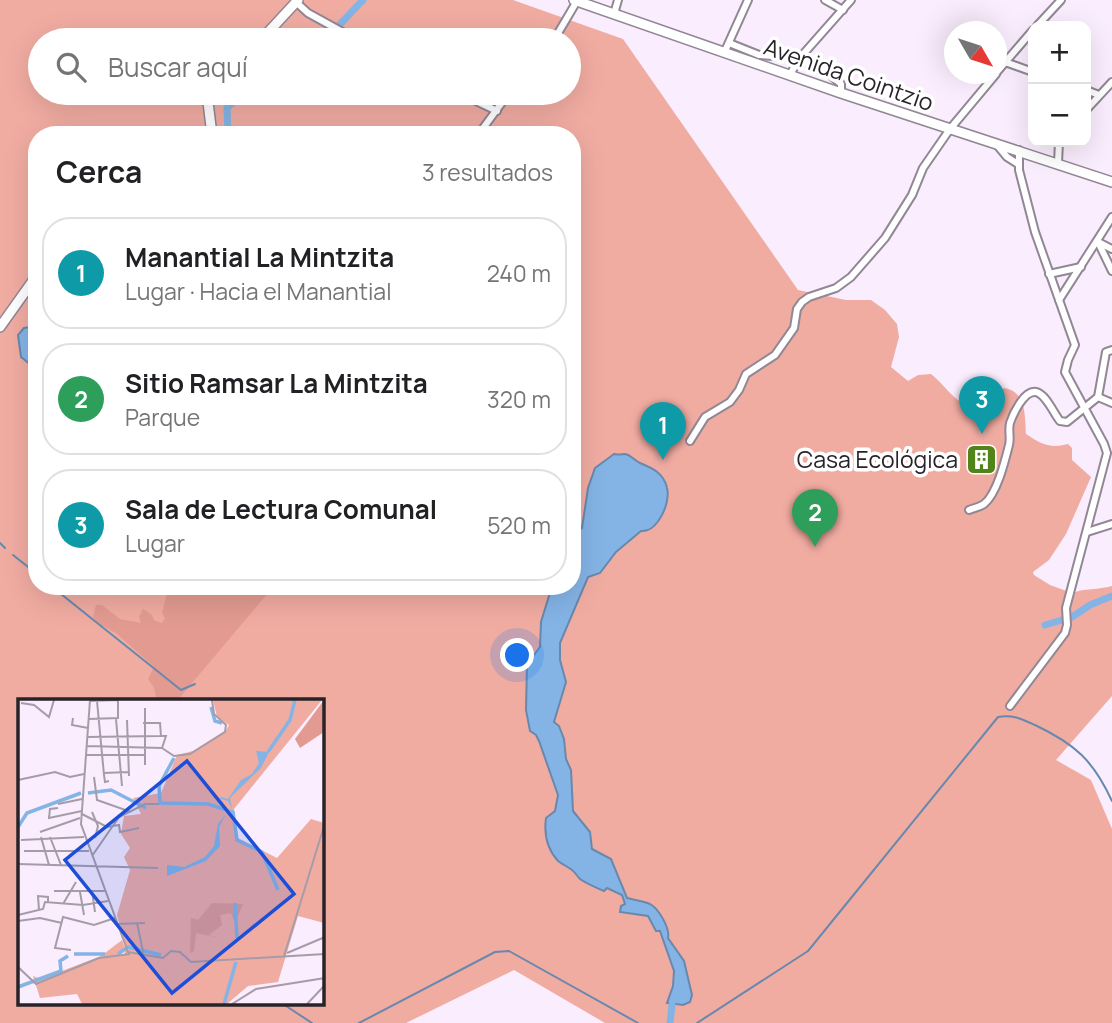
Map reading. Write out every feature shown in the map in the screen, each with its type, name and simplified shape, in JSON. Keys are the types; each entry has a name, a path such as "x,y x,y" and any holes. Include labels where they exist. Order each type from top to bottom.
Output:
{"main road":[{"path":"272,28 297,1"},
{"name":"Avenida Cointzio","path":"575,1 727,47 790,75 841,93 994,141 1112,182"},
{"path":"208,105 211,126"},
{"path":"0,327 28,288"}],"street":[{"path":"614,14 618,0"},
{"path":"748,0 727,47 759,55 787,57 822,68 841,84 841,93"},
{"path":"825,0 842,10"},
{"path":"790,75 798,60 851,0"},
{"path":"1042,21 1061,0"},
{"path":"297,1 308,13 334,28"},
{"path":"560,28 575,1"},
{"path":"1007,61 1028,36"},
{"path":"1007,62 1028,70"},
{"path":"1091,104 1112,82"},
{"path":"690,442 705,418 730,402 746,374 775,355 794,328 797,309 802,302 808,297 836,288 850,277 885,238 912,195 923,167 987,84"},
{"path":"1091,92 1099,95"},
{"path":"484,105 496,111"},
{"path":"485,126 500,105"},
{"path":"994,141 1007,158 1018,164"},
{"path":"1058,163 1059,147"},
{"path":"1010,706 1065,633 1075,570 1107,453 1065,372 1075,345 1035,232 1018,164 1019,150"},
{"path":"1059,300 1112,217"},
{"path":"1098,242 1112,249"},
{"path":"1098,242 1112,271"},
{"path":"1049,274 1082,266"},
{"path":"969,510 988,500 1000,478 1009,445 1009,426 1024,397 1037,392 1060,421 1067,422 1098,397 1106,352 1112,350"},
{"path":"1098,397 1112,403"},
{"path":"1087,532 1112,524"}],"shaded area":[{"path":"0,0 513,0 623,39 798,290 846,300 871,300 885,310 897,324 899,337 891,367 908,381 918,375 931,374 968,406 988,401 1004,388 1011,390 1017,394 1023,405 1026,434 1046,445 1068,444 1072,448 1072,460 1091,477 1066,534 1049,560 1033,572 1050,585 1072,593 1112,586 1112,696 1056,760 1091,780 1112,829 1112,1023 605,1023 514,970 406,1023 0,1023"},
{"path":"167,595 266,595 179,699 157,699 148,679 154,667 93,617 96,605 102,605 120,619 141,623 139,617 143,609 151,614 155,621 162,623 165,618 162,613"}],"water":[{"path":"28,327 28,363 21,357 18,335"},
{"path":"614,454 627,455 660,475 668,494 665,509 657,522 641,531 616,552 600,573 588,577 581,594 581,528 588,488 595,468"},
{"path":"549,595 580,595 560,643 560,660 566,682 554,722 559,726 564,739 566,759 571,770 573,811 590,832 592,849 611,859 627,898 650,904 663,919 668,938 684,961 692,995 690,1002 683,1005 667,1003 673,986 674,971 660,931 656,931 648,916 620,912 621,906 625,904 622,895 607,888 604,891 580,879 558,861 549,846 545,829 546,818 555,811 558,795 539,741 530,731 526,710 527,664 540,647 541,622"}],"waterway":[{"path":"336,28 363,0"},
{"path":"228,126 227,108 230,105"},
{"path":"0,543 5,548"},
{"path":"13,555 28,567"},
{"path":"62,595 181,690 195,684"},
{"path":"1045,625 1072,617 1090,605 1112,596"},
{"path":"697,1023 808,951 998,717 1026,721 1072,747 1098,774 1112,801"},
{"path":"359,1023 495,952 509,951 638,1023"},
{"path":"670,1023 672,1005"},
{"path":"286,1006 312,1023"}],"place":[{"name":"Sala de Lectura Comunal","path":"982,434"},
{"name":"Casa Ecológica","path":"981,459"},
{"name":"Manantial La Mintzita","path":"663,460"},
{"name":"Sitio Ramsar La Mintzita","path":"815,547"}]}
